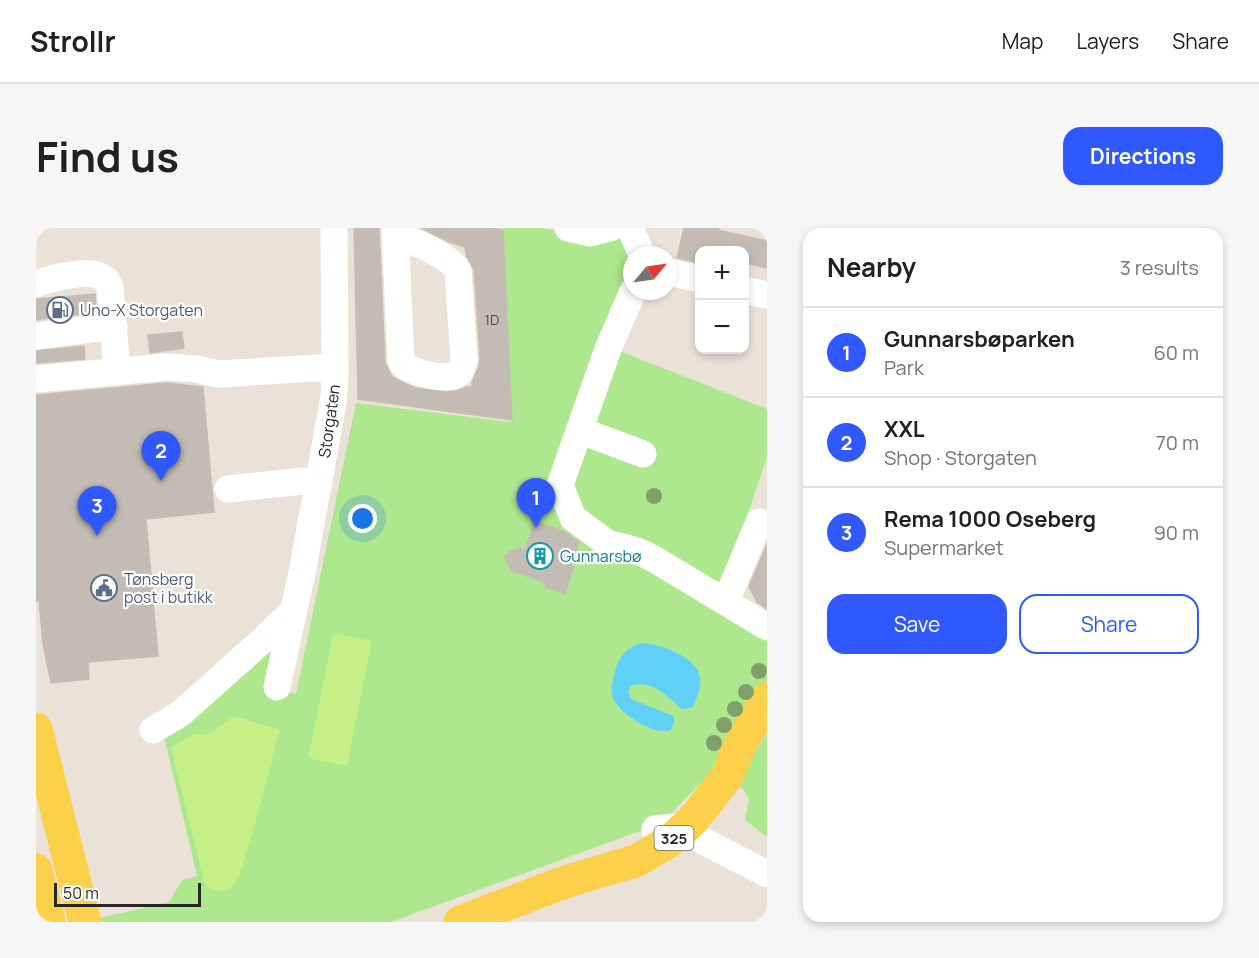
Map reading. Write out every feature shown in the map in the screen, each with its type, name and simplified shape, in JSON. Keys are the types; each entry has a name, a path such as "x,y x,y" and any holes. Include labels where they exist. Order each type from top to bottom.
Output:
{"main road":[{"name":"325","path":"460,921 566,882 638,860 659,848 668,830 702,809 722,783 741,742 767,698"},
{"path":"36,729 85,922"},
{"path":"36,870 49,922"}],"street":[{"name":"Storgaten","path":"277,687 320,483 333,397 335,367 334,228"},
{"path":"568,228 590,233 610,228"},
{"path":"630,228 638,246"},
{"path":"395,231 449,261 458,271 464,359 462,367 454,375 421,373 408,369 401,361 395,231"},
{"path":"36,284 71,274 98,275 106,279 110,287 117,372"},
{"path":"677,274 695,278"},
{"path":"749,291 767,295"},
{"path":"629,300 608,349 560,485 573,518 607,543 638,551 767,627"},
{"path":"36,336 114,326"},
{"path":"36,379 166,366 218,374 335,367"},
{"path":"579,430 643,454"},
{"path":"228,489 303,481 320,483"},
{"path":"726,601 759,522"},
{"path":"153,730 180,714 293,611"},
{"path":"668,830 767,874"}],"green space":[{"path":"503,228 541,228 590,237 615,231 626,246 623,246 623,300 626,300 607,346 767,409 767,457 719,599 767,630 767,688 713,770 662,823 391,922 101,922 100,918 169,902 182,880 197,876 164,736 272,648 273,659 264,684 296,694 356,403 510,422"},
{"path":"333,633 372,641 347,766 308,758"},
{"path":"234,716 280,730 240,873 229,889 216,891 204,881 171,747 194,734 207,735"},
{"path":"767,733 767,837 745,820 749,800 744,790 735,784"}],"water":[{"path":"641,643 676,653 698,670 699,689 693,707 682,709 659,690 645,685 631,686 628,691 631,699 673,716 673,726 668,731 659,731 635,721 616,704 612,695 613,680 621,657 627,650"}],"building":[{"path":"354,228 379,228 385,362 392,377 415,388 446,392 472,387 479,366 474,270 466,255 465,247 421,228 503,230 512,420 358,399"},
{"path":"684,228 719,228 718,230 767,241 767,268 749,264 749,246 695,246 695,262 677,258"},
{"path":"95,294 96,312 36,320 36,299"},
{"path":"182,332 184,348 150,353 148,335"},
{"path":"84,346 85,359 36,363 36,351"},
{"path":"166,383 203,387 214,512 146,519 158,656 88,662 89,679 51,683 43,644 39,600 36,601 36,395"},
{"name":"Gunnarsbø","path":"535,521 565,532 579,542 565,594 545,587 546,583 512,571 506,561 505,556 509,552 519,548 525,549"},
{"path":"767,544 767,609 757,602 749,587"}],"place":[{"name":"Uno-X Storgaten","path":"60,310"},
{"name":"XXL","path":"161,481"},
{"name":"Gunnarsbøparken","path":"536,528"},
{"name":"Rema 1000 Oseberg","path":"97,536"},
{"name":"Gunnarsbø","path":"540,556"},
{"name":"Tønsberg post i butikk","path":"104,588"}]}
